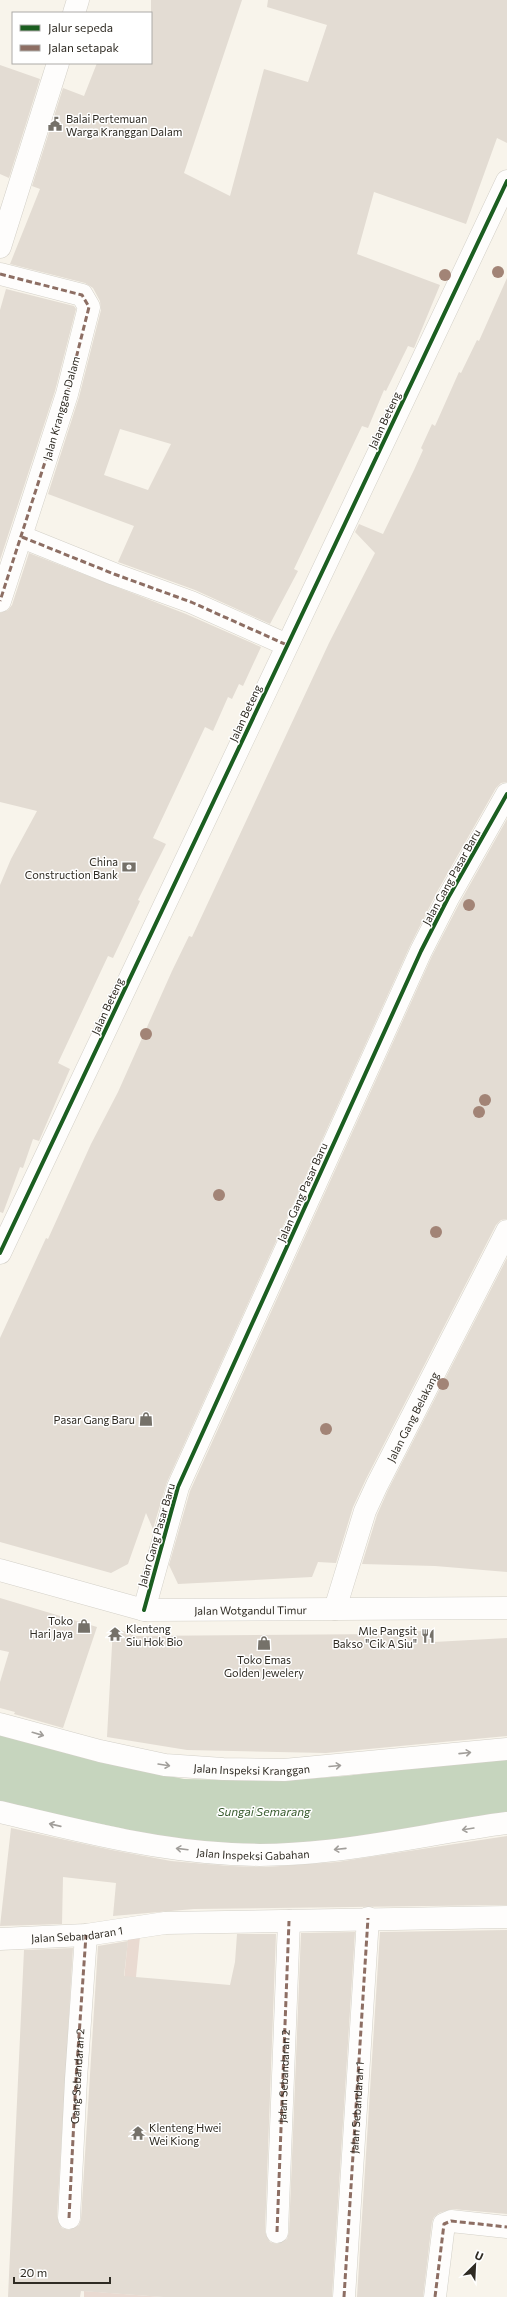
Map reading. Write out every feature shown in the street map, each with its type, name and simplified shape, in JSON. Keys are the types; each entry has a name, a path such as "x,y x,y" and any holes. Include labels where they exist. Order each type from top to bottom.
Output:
{"street":[{"path":"74,12 78,0"},
{"path":"0,247 58,64"},
{"name":"Jalan Beteng","path":"2,1241 507,181"},
{"name":"Jalan Kranggan Dalam","path":"0,274 82,295 89,307 67,394 22,537 0,601"},
{"path":"22,537 114,574 191,602 287,645"},
{"name":"Jalan Gang Pasar Baru","path":"144,1610 178,1487 421,950 448,898 507,794"},
{"name":"Jalan Gang Belakang","path":"335,1609 365,1511 507,1232"},
{"name":"Jalan Wotgandul Timur","path":"0,1570 144,1610 507,1608"},
{"name":"Jalan Inspeksi Kranggan","path":"0,1724 100,1751 165,1765 223,1769 284,1770 507,1749"},
{"name":"Jalan Inspeksi Gabahan","path":"0,1812 122,1840 180,1849 232,1854 293,1853 343,1849 507,1823"},
{"name":"Jalan Sebandaran 1","path":"0,1938 86,1935 165,1923 368,1918 507,1917"},
{"name":"Jalan Sebandaran 1","path":"344,2297 368,1918"},
{"name":"Jalan Sebandaran 2","path":"277,2232 289,1921"},
{"name":"Gang Sebandaran 2","path":"69,2218 76,2079 86,1935"},
{"path":"435,2297 444,2224 451,2221 507,2227"}],"shaded area":[{"path":"140,1936 136,1977 124,1980 128,1938"},
{"path":"84,2291 163,2297 84,2297"}],"water":[{"name":"Sungai Semarang","path":"0,1735 96,1761 184,1779 276,1781 345,1776 507,1757 507,1814 353,1840 242,1846 182,1841 43,1812 0,1801"}],"building":[{"path":"151,0 242,0 184,173 230,196 264,69 308,82 327,25 267,7 268,0 507,0 507,143 497,138 466,224 374,192 357,254 440,285 414,348 408,346 386,391 384,390 368,428 362,426 294,569 298,571 270,624 195,590 118,562 134,526 48,494 79,397 101,310 100,301 93,288 85,283 10,264 40,189 32,186 63,88 84,96 97,64 152,64","holes":["120,429 171,444 148,490 104,475"]},
{"path":"0,65 40,79 9,178 0,174"},
{"path":"507,278 507,782 501,783 496,788 437,892 410,946 167,1482 153,1529 146,1513 128,1564 111,1573 0,1542 0,1338 46,1238 48,1239 91,1144 118,1092 172,971 189,936 192,937 329,643 375,553 355,532 359,524 383,534 423,450 421,448 432,424 435,426 459,372 461,373 477,340 479,341"},
{"path":"6,289 74,306 76,309 55,391 0,560 0,310"},
{"path":"29,553 186,614 261,647 243,686 239,684 232,699 228,697 213,731 205,727 153,838 166,844 138,900 140,901 113,958 108,956 58,1063 70,1069 39,1141 33,1139 23,1168 20,1167 3,1213 0,1212 0,885 11,859 37,811 0,802 0,613 8,610 12,605"},
{"path":"507,819 507,1219 501,1220 496,1225 366,1479 353,1507 336,1563 318,1562 312,1577 178,1584 169,1565 190,1491 432,956 459,904"},
{"path":"507,1258 507,1572 435,1566 362,1564 377,1515 388,1490"},
{"path":"0,1598 97,1627 63,1728 14,1714 15,1712 0,1708 0,1682 9,1652 0,1650"},
{"path":"113,1627 136,1636 386,1634 433,1630 434,1642 507,1638 507,1736 326,1753 187,1750 107,1737"},
{"path":"11,1828 171,1861 230,1866 266,1867 337,1862 507,1836 507,1905 194,1909 113,1916 116,1883 63,1877 62,1924 0,1926"},
{"path":"507,1930 507,2214 452,2209 439,2213 434,2217 432,2222 423,2297 357,2297 380,1932"},
{"path":"355,1932 332,2297 163,2297 81,2291 80,2297 8,2297 24,1950 73,1948 57,2217 62,2228 69,2230 79,2225 81,2219 98,1946 128,1941 124,1976 230,1985 235,1962 237,1934 276,1934 265,2232 270,2242 277,2244 287,2239 289,2232 301,1933"}],"marked path":[{"path":"0,274 82,295 89,307 67,394 0,601"},
{"path":"22,537 114,574 191,602 287,645"},
{"path":"344,2297 368,1918"},
{"path":"277,2232 289,1921"},
{"path":"69,2218 76,2079 86,1935"},
{"path":"435,2297 444,2224 451,2221 507,2227"}],"cycle path":[{"path":"0,1253 507,181"},
{"path":"144,1610 178,1487 421,951 448,898 507,794"}],"place":[{"name":"Balai Pertemuan Warga Kranggan Dalam","path":"55,124"},
{"name":"China Construction Bank","path":"129,867"},
{"name":"Pasar Gang Baru","path":"146,1419"},
{"name":"Toko Hari Jaya","path":"84,1626"},
{"name":"Klenteng Siu Hok Bio","path":"115,1634"},
{"name":"MIe Pangsit Bakso \"Cik A Siu\"","path":"428,1636"},
{"name":"Toko Emas Golden Jewelery","path":"264,1643"},
{"name":"Klenteng Hwei Wei Kiong","path":"138,2133"}]}
